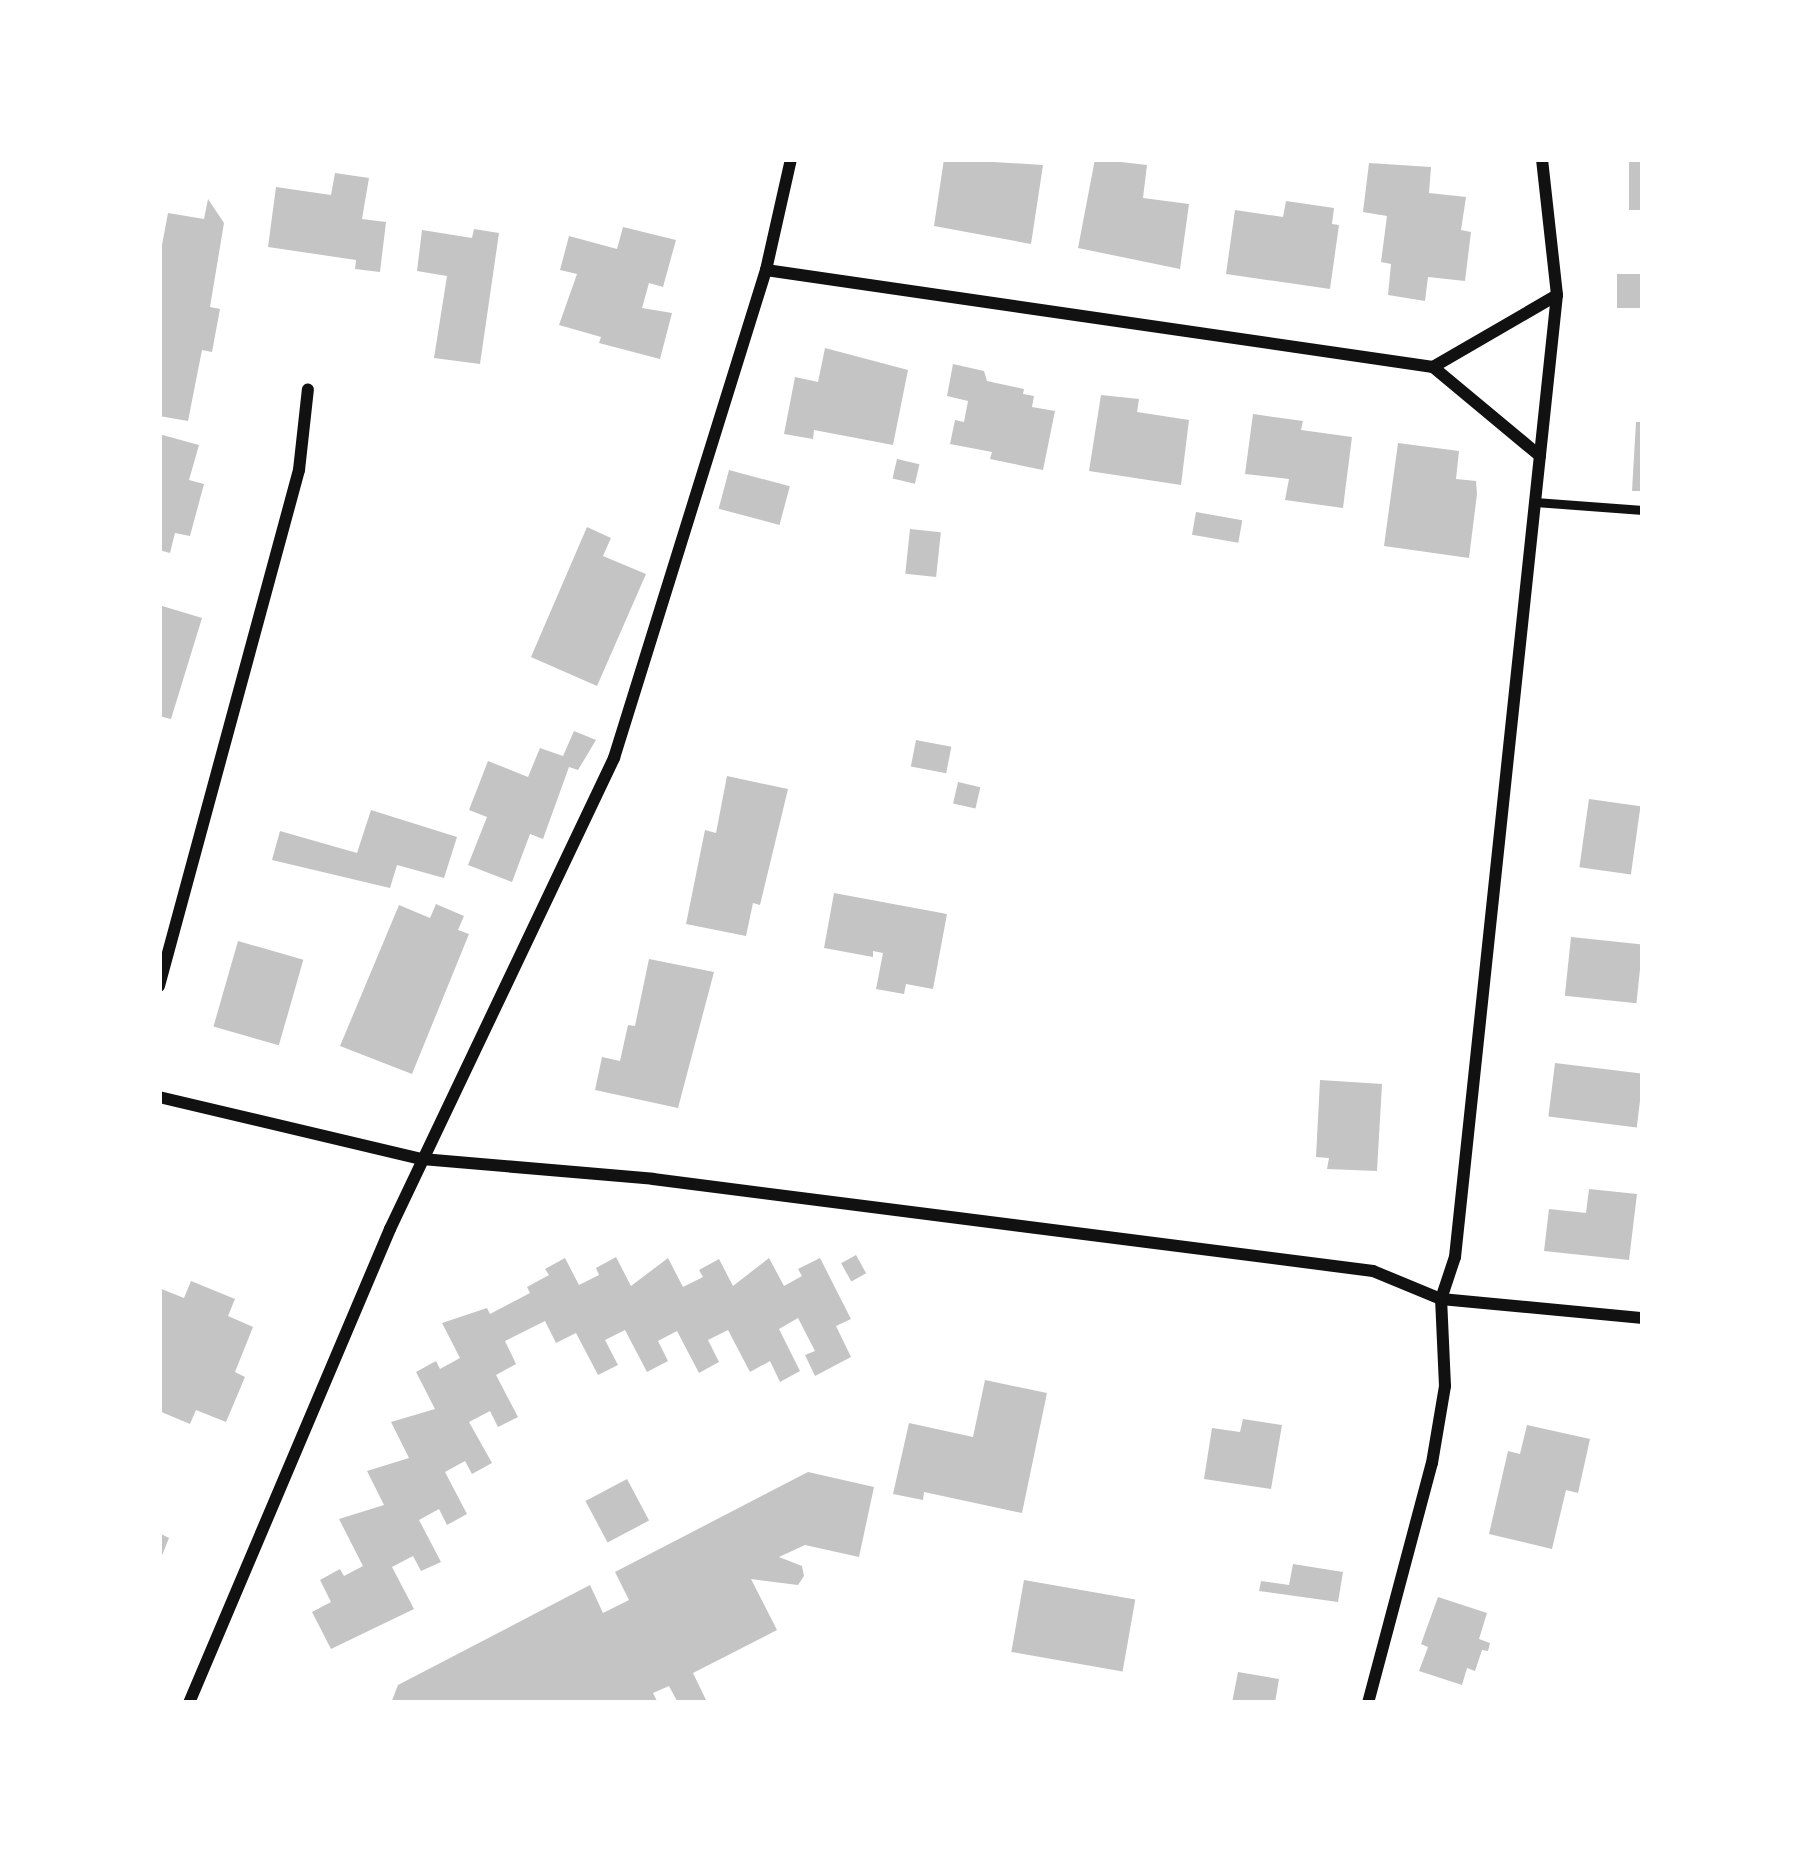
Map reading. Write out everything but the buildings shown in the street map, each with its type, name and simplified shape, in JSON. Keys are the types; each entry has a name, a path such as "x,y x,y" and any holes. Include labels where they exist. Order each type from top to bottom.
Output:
{"street":[{"path":"189,1703 422,1159 614,758 766,270 790,159"},
{"path":"1367,1703 1435,1444 1445,1386 1442,1299 1455,1257 1557,295 1542,159"},
{"path":"766,270 1433,367 1540,456"},
{"path":"1433,367 1557,295"},
{"path":"159,986 299,470 308,388"},
{"path":"159,1096 422,1159 653,1179 1373,1271 1442,1299 1643,1318"}],"lane":[{"path":"1535,502 1643,510"}]}
